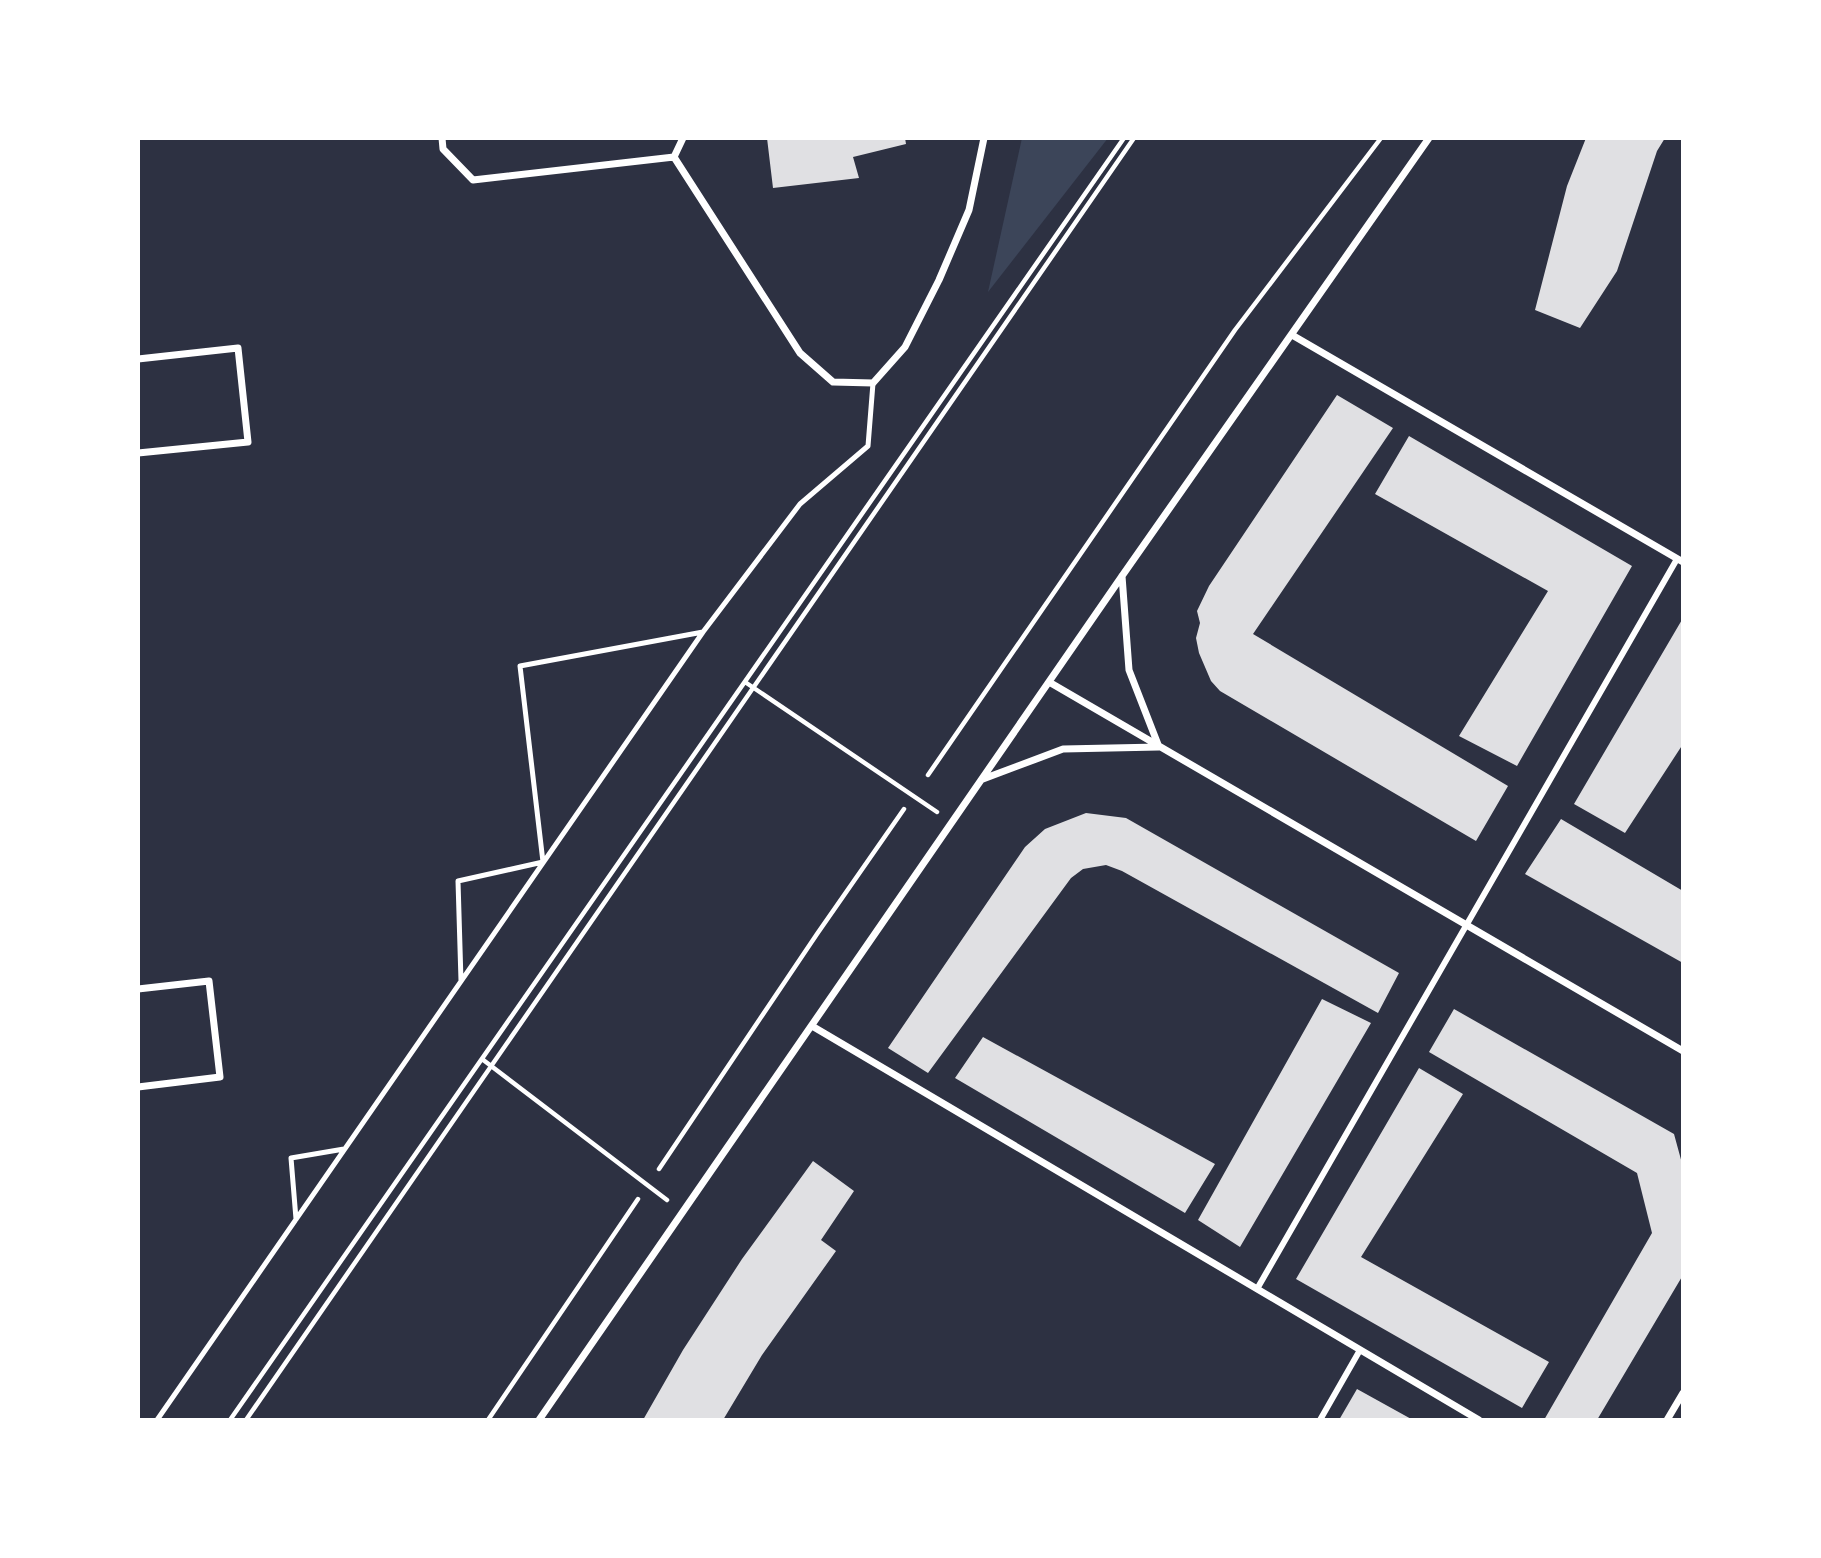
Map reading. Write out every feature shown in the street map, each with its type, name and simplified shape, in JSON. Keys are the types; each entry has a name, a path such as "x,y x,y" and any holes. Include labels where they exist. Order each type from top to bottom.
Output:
{"street":[{"path":"442,138 443,149 473,180 674,157"},
{"path":"674,157 683,138"},
{"path":"674,157 800,353 833,382 873,383 905,347 939,280 969,210 984,138"},
{"path":"539,1420 681,1211 1429,138"},
{"path":"1256,1289 1680,560 1292,335"},
{"path":"138,359 238,348 248,442 138,453"},
{"path":"1122,576 1129,670 1159,747"},
{"path":"1049,682 1683,1051"},
{"path":"982,779 1063,749 1159,747"},
{"path":"138,989 209,981 220,1077 138,1087"},
{"path":"811,1026 1479,1420"},
{"path":"1320,1420 1360,1350"},
{"path":"1667,1420 1683,1394"}],"lane":[{"path":"157,1420 703,632 800,504 868,446 873,383"},
{"path":"544,862 520,666 703,632"},
{"path":"461,981 458,881 544,862"},
{"path":"296,1220 291,1158 344,1149"}],"path":[{"path":"230,1420 1124,138"},
{"path":"246,1420 1134,138"},
{"path":"928,775 1235,330 1381,138"},
{"path":"745,682 952,822"},
{"path":"659,1170 904,809"},
{"path":"482,1059 681,1211"},
{"path":"488,1420 638,1199"}],"shaded area":[{"path":"1022,138 1108,138 988,292"}],"building":[{"path":"767,138 905,138 906,144 853,157 859,178 773,188"},
{"path":"1586,138 1665,138 1657,151 1617,271 1580,328 1535,310 1567,186"},
{"path":"1337,395 1393,428 1253,634 1508,786 1476,841 1220,691 1211,681 1199,653 1196,638 1200,623 1197,611 1209,586"},
{"path":"1409,436 1632,566 1517,766 1459,736 1548,591 1375,494"},
{"path":"1683,618 1683,744 1625,833 1574,804"},
{"path":"1086,813 1126,818 1399,973 1378,1013 1122,871 1106,865 1083,869 1071,878 928,1073 888,1048 1025,847 1045,829"},
{"path":"1561,819 1683,891 1683,963 1525,874"},
{"path":"1322,999 1371,1023 1240,1247 1198,1220"},
{"path":"1454,1009 1674,1134 1683,1167 1683,1275 1597,1420 1544,1420 1652,1233 1637,1173 1429,1052"},
{"path":"983,1037 1215,1164 1185,1213 955,1078"},
{"path":"1419,1068 1463,1094 1361,1257 1549,1362 1522,1408 1296,1279"},
{"path":"813,1161 854,1191 821,1240 836,1251 762,1355 723,1420 643,1420 683,1350 742,1259"},
{"path":"1357,1389 1413,1420 1339,1420"}]}
